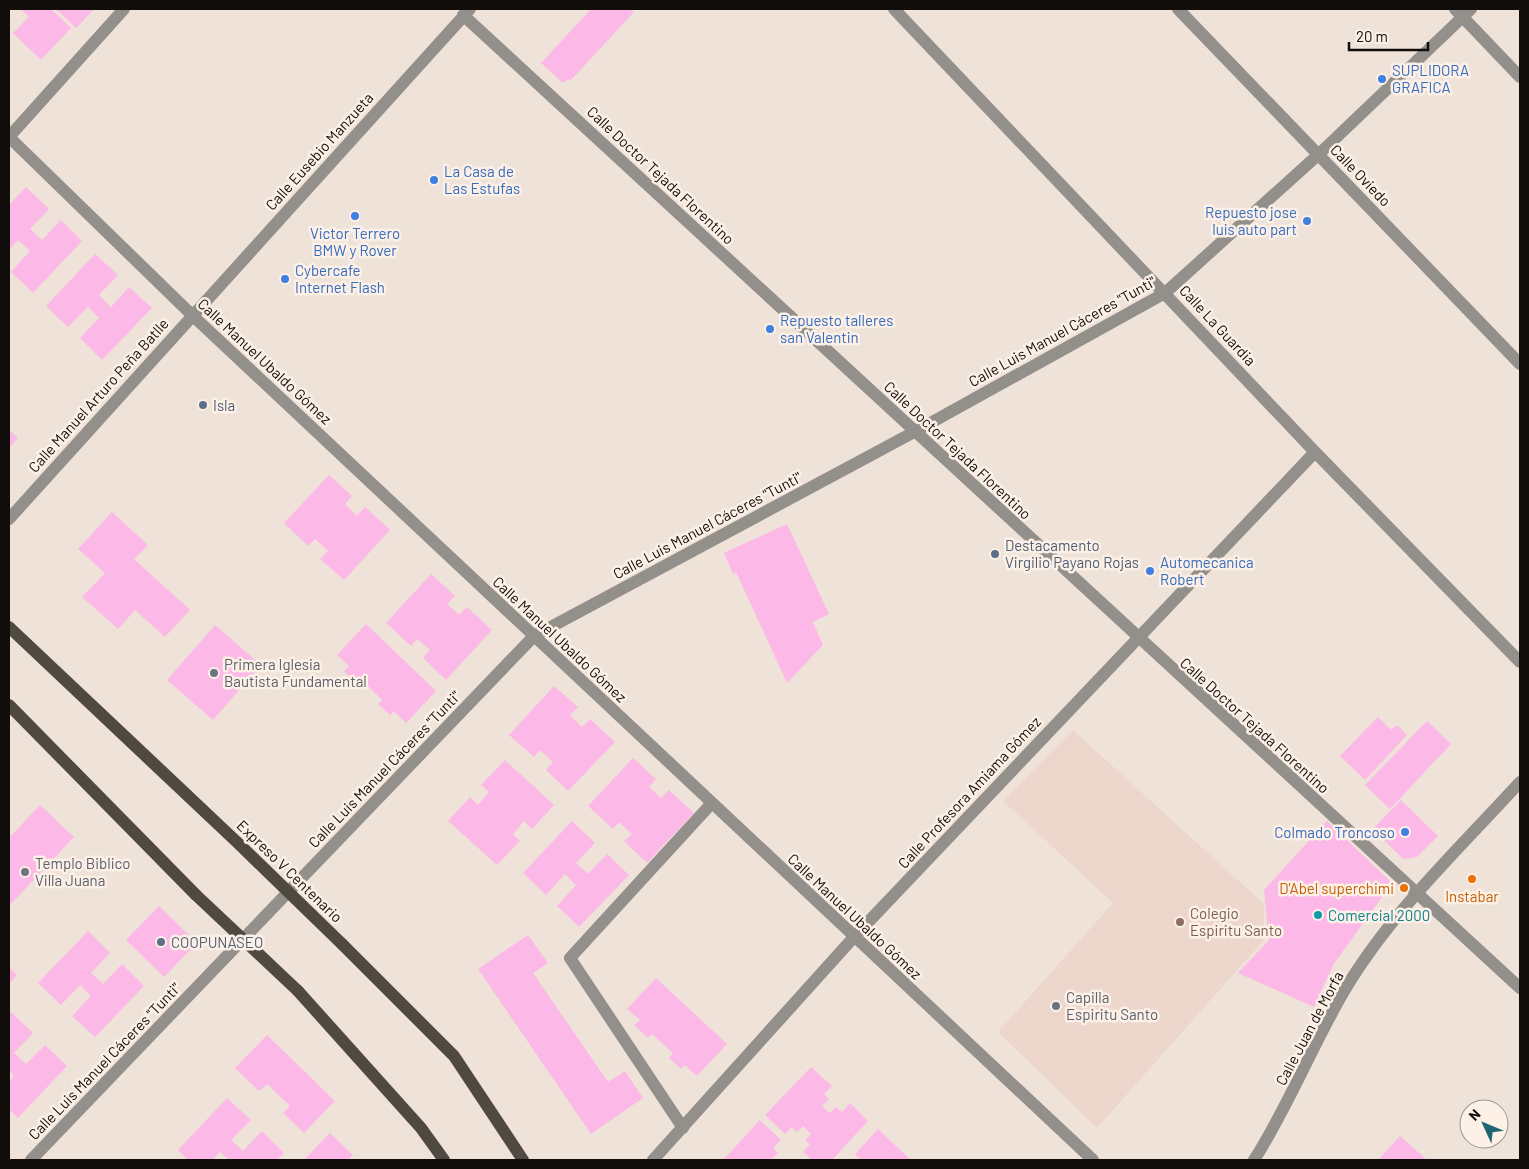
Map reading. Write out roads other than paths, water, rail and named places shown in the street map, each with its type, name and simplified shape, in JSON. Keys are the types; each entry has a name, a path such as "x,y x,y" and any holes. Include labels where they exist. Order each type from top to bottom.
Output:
{"main road":[{"name":"Expreso V Centenario","path":"9,627 240,845 454,1056 523,1160"},
{"path":"9,706 196,894 298,991 422,1128 444,1160"}],"street":[{"path":"9,137 124,9"},
{"name":"Calle La Guardia","path":"894,9 1315,452 1520,662"},
{"name":"Calle Oviedo","path":"1178,9 1520,364"},
{"name":"Calle Eusebio Manzueta","path":"192,315 466,12"},
{"name":"Calle Doctor Tejada Florentino","path":"466,12 916,431 1136,639 1520,988"},
{"path":"1463,12 1520,77"},
{"name":"Calle Luis Manuel Cáceres \"Tunti\"","path":"31,1160 534,636 916,431 1165,294 1319,154 1463,12"},
{"name":"Calle Manuel Ubaldo Gómez","path":"9,137 192,315 711,804 1093,1160"},
{"name":"Calle Manuel Arturo Peña Batlle","path":"9,519 192,315"},
{"name":"Calle Profesora Amiama Gómez","path":"653,1160 854,937 1315,452"},
{"name":"Calle Juan de Morfa","path":"1254,1160 1278,1123 1343,993 1387,929 1520,782"},
{"path":"682,1128 570,958 711,804"}],"place":[{"name":"SUPLIDORA GRAFICA","path":"1382,79"},
{"name":"La Casa de Las Estufas","path":"434,180"},
{"name":"Victor Terrero BMW y Rover","path":"355,216"},
{"name":"Repuesto jose luis auto part","path":"1307,221"},
{"name":"Cybercafe Internet Flash","path":"285,279"},
{"name":"Repuesto talleres san Valentin","path":"770,329"},
{"name":"Isla","path":"203,405"},
{"name":"Destacamento Virgilio Payano Rojas","path":"995,554"},
{"name":"Automecanica Robert","path":"1150,571"},
{"name":"Primera Iglesia Bautista Fundamental","path":"214,673"},
{"name":"Colmado Troncoso","path":"1405,832"},
{"name":"Templo Biblico Villa Juana","path":"25,872"},
{"name":"Instabar","path":"1472,879"},
{"name":"D'Abel superchimi","path":"1404,888"},
{"name":"Comercial 2000","path":"1318,915"},
{"name":"Colegio Espiritu Santo","path":"1180,922"},
{"name":"COOPUNASEO","path":"161,942"},
{"name":"Capilla Espiritu Santo","path":"1056,1006"}]}
